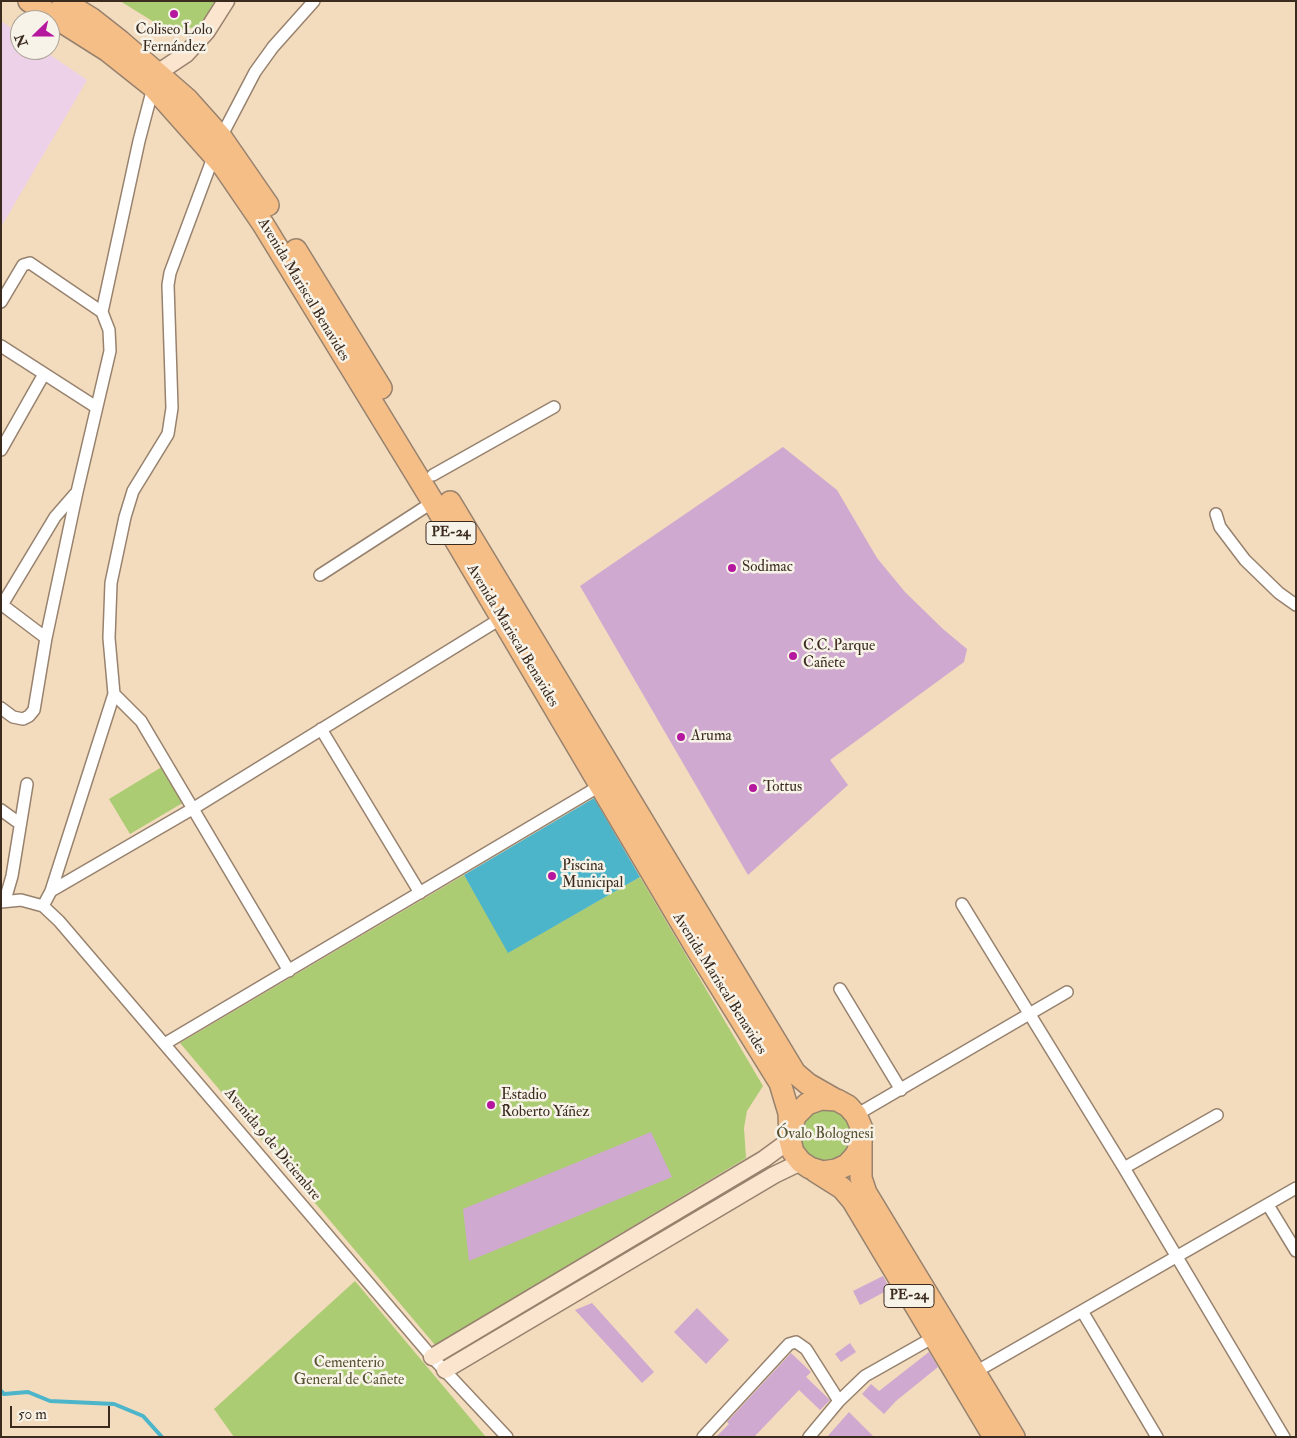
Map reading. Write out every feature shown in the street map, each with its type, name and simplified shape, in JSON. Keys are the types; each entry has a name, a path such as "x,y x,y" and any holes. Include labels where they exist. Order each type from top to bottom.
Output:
{"highway":[{"name":"Avenida Mariscal Benavides","path":"29,1 156,80"},
{"name":"Avenida Mariscal Benavides","path":"63,1 92,19 156,80 200,126 277,218 433,475 508,614 608,781 795,1073 808,1084 837,1100"},
{"name":"Avenida Mariscal Benavides","path":"217,146 433,502 508,614"},
{"name":"Avenida Mariscal Benavides","path":"608,781 695,946 780,1084 789,1113 790,1135"},
{"path":"821,1099 837,1100 848,1106 856,1116 862,1129 861,1143 856,1155 847,1165 836,1170 823,1172 806,1165 794,1152 790,1135 796,1115 807,1104 821,1099"},
{"name":"PE-24","path":"861,1143 861,1178 866,1193 968,1377 994,1437"},
{"name":"PE-24","path":"806,1165 835,1183 853,1201 934,1337 968,1377 1014,1437"}],"street":[{"path":"102,312 156,80 186,54 207,31 226,1"},
{"path":"27,784 19,823 12,876 3,901 21,900 43,906 51,891 114,694 109,638 112,583 125,517 133,491 168,434 172,408 168,285 170,273 217,146 255,72 314,1"},
{"path":"1,302 23,265 30,263 102,312 110,330 110,351 77,492 46,638 34,710 30,716 24,719 13,717 1,708"},
{"path":"1,346 96,407"},
{"path":"1,450 44,374"},
{"path":"433,475 554,407"},
{"path":"46,638 2,604 55,517 77,492"},
{"path":"320,575 433,502"},
{"path":"1216,514 1220,526 1245,560 1279,593 1296,605"},
{"path":"51,891 194,808 508,614"},
{"path":"114,694 141,721 194,808 288,971"},
{"path":"321,729 420,893"},
{"path":"166,1043 608,781"},
{"path":"1,810 19,823"},
{"path":"1,882 12,876"},
{"path":"962,904 1028,1016 1124,1168 1284,1437"},
{"name":"Avenida 9 de Diciembre","path":"43,906 59,921 144,1021 166,1043 432,1357 507,1437"},
{"path":"840,989 901,1090"},
{"path":"856,1116 1066,992"},
{"path":"1124,1168 1217,1115"},
{"path":"432,1357 764,1159 790,1135"},
{"path":"445,1370 774,1175 806,1165"},
{"path":"968,1377 1296,1188"},
{"path":"1268,1205 1296,1251"},
{"path":"1082,1311 1157,1437"},
{"path":"808,1437 839,1401 864,1376 934,1337"},
{"path":"703,1437 789,1344 796,1342 806,1349 839,1401"}],"shaded area":[{"path":"1,21 10,27 10,60 58,60 87,80 1,227"}],"green space":[{"name":"Coliseo Lolo Fernández","path":"120,1 215,1 201,26 170,32"},
{"path":"165,765 186,801 130,834 109,799"},
{"name":"Estadio Roberto Yáñez","path":"464,875 509,952 640,877 763,1086 747,1111 744,1128 746,1158 435,1345 180,1043"},
{"name":"Óvalo Bolognesi","path":"826,1108 836,1110 845,1116 851,1125 853,1135 851,1145 845,1154 836,1160 826,1162 816,1160 807,1154 801,1145 799,1135 801,1125 807,1116 816,1110"},
{"name":"Cementerio General de Cañete","path":"355,1281 486,1437 234,1437 214,1409"}],"water":[{"name":"Piscina Municipal","path":"594,798 640,877 508,953 464,875"}],"building":[{"name":"C.C. Parque Cañete","path":"783,447 837,490 877,558 905,592 943,629 967,649 964,662 830,760 848,785 748,875 580,586"},
{"path":"651,1132 672,1177 469,1261 463,1209"},
{"path":"883,1276 890,1289 860,1305 853,1291"},
{"path":"592,1303 654,1372 642,1383 575,1310"},
{"path":"697,1308 729,1340 706,1364 674,1332"},
{"path":"850,1343 856,1352 841,1362 835,1354"},
{"path":"929,1352 938,1367 896,1401 884,1414 862,1394 871,1384 879,1391"},
{"path":"791,1353 811,1372 806,1377 830,1400 820,1410 799,1390 754,1437 716,1437 729,1424 727,1422"},
{"path":"849,1412 874,1437 827,1437"}],"waterway":[{"path":"1,1391 4,1394 28,1392 50,1401 114,1404 143,1416 162,1437"}],"place":[{"name":"Coliseo Lolo Fernández","path":"174,14"},
{"name":"Sodimac","path":"732,568"},
{"name":"C.C. Parque Cañete","path":"793,656"},
{"name":"Aruma","path":"681,737"},
{"name":"Tottus","path":"753,788"},
{"name":"Piscina Municipal","path":"552,876"},
{"name":"Estadio Roberto Yáñez","path":"491,1105"}]}
